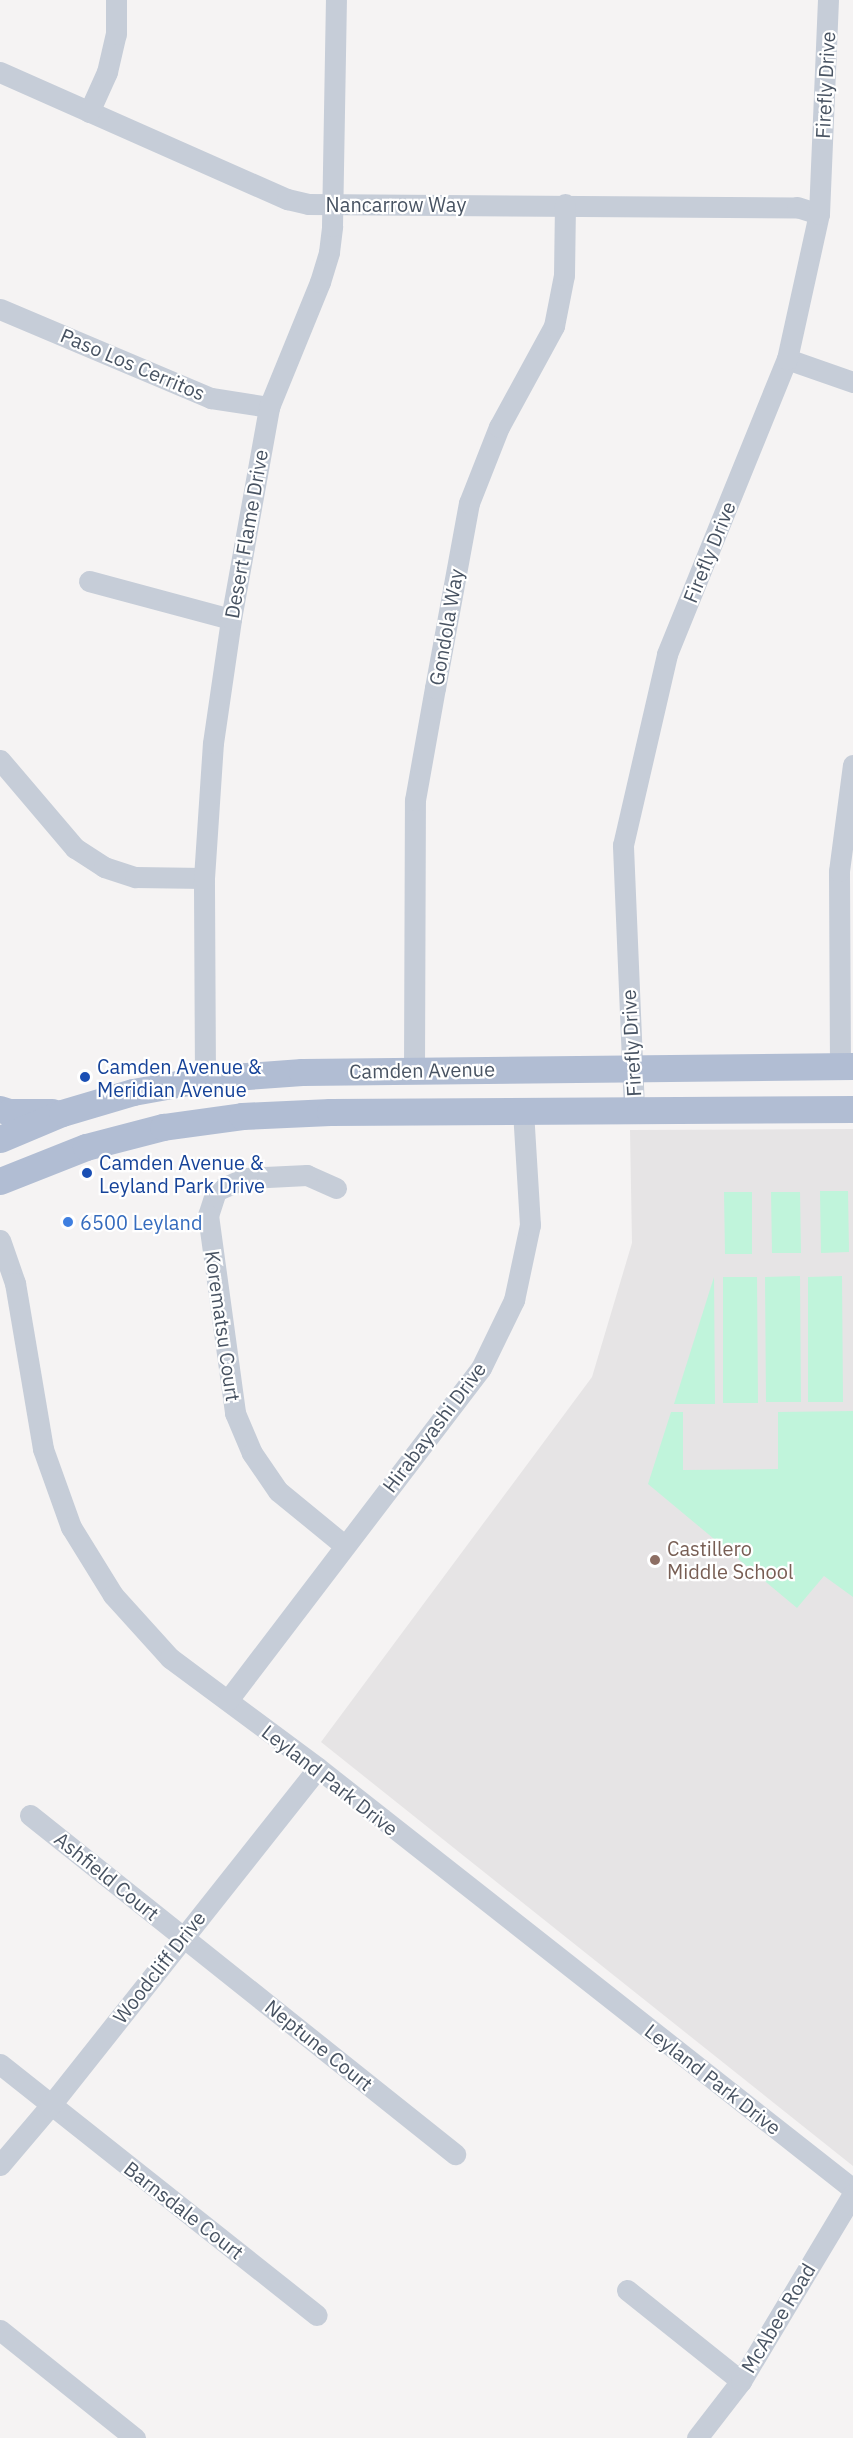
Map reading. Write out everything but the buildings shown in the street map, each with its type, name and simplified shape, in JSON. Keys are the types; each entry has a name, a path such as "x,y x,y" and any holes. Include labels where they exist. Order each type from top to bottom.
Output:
{"main road":[{"name":"Camden Avenue","path":"0,1139 62,1113 133,1092 205,1079 302,1071 846,1066"},
{"path":"0,1109 9,1112 62,1113"},
{"name":"Camden Avenue","path":"0,1181 86,1147 163,1127 242,1116 330,1112 853,1109"}],"street":[{"path":"89,112 107,72 116,34 116,0"},
{"name":"Desert Flame Drive","path":"205,1079 204,878 213,743 231,619 269,407 320,282 329,252 336,0"},
{"name":"Firefly Drive","path":"634,1109 623,845 667,654 787,358 819,214 828,0"},
{"name":"Nancarrow Way","path":"0,72 287,199 308,204 796,207 819,214"},
{"name":"Gondola Way","path":"414,1070 415,800 469,503 499,427 554,326 564,275 565,204"},
{"name":"Paso Los Cerritos","path":"0,309 211,398 269,407"},
{"path":"787,358 853,382"},
{"path":"89,581 231,619"},
{"path":"0,760 75,848 104,867 135,877 204,878"},
{"path":"846,1066 839,871 853,765"},
{"name":"Hirabayashi Drive","path":"228,1700 481,1368 514,1300 530,1225 523,1112"},
{"name":"Korematsu Court","path":"336,1188 307,1175 245,1178 216,1191 208,1215 235,1413 252,1453 278,1491 344,1545"},
{"name":"Leyland Park Drive","path":"0,1240 15,1283 43,1449 71,1527 112,1595 170,1658 318,1768 853,2188"},
{"name":"Woodcliff Drive","path":"0,2165 50,2106 318,1768"},
{"name":"Ashfield Court","path":"30,1815 183,1937"},
{"name":"Neptune Court","path":"183,1937 454,2154"},
{"name":"Barnsdale Court","path":"0,2064 50,2106 317,2315"},
{"name":"McAbee Road","path":"698,2438 741,2381 853,2194"},
{"path":"627,2290 741,2381"},
{"path":"0,2330 135,2438"}],"shaded area":[{"name":"Castillero Middle School","path":"853,1129 853,2166 321,1742 592,1377 632,1243 630,1130"}],"green space":[{"path":"820,1191 848,1191 849,1252 821,1253"},
{"path":"724,1192 752,1192 752,1254 725,1254"},
{"path":"771,1192 800,1192 801,1253 772,1253"},
{"path":"800,1276 801,1402 766,1402 765,1277"},
{"path":"842,1276 843,1402 808,1402 808,1277"},
{"path":"714,1277 715,1404 674,1404"},
{"path":"723,1277 757,1277 758,1403 723,1403"},
{"path":"853,1411 853,1597 824,1576 797,1608 648,1484 671,1412 683,1412 683,1470 778,1469 778,1412"}],"place":[{"name":"Camden Avenue & Meridian Avenue","path":"85,1077"},
{"name":"Camden Avenue & Leyland Park Drive","path":"87,1173"},
{"name":"6500 Leyland","path":"68,1222"},
{"name":"Castillero Middle School","path":"655,1560"}]}
